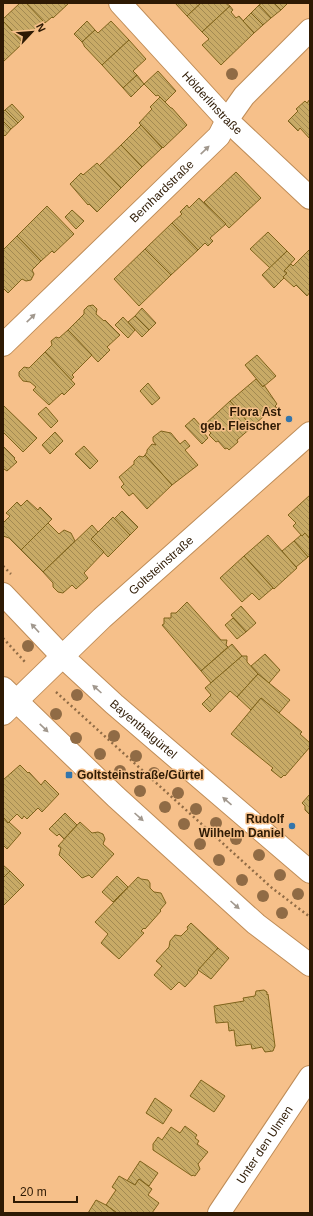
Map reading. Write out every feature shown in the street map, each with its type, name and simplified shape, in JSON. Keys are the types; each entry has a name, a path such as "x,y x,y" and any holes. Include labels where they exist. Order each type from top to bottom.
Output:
{"street":[{"name":"Hölderlinstraße","path":"120,3 227,120 310,198"},
{"name":"Bernhardstraße","path":"3,345 219,136 227,120 244,96 310,30"},
{"name":"Goltsteinstraße","path":"7,701 40,678 113,608 310,433"},
{"name":"Bayenthalgürtel","path":"3,594 62,656 114,704 310,872"},
{"path":"7,701 116,797 256,924 310,964"},
{"name":"Unter den Ulmen","path":"219,1213 310,1077"}],"path":[{"path":"3,638 40,678 272,888 310,917"}],"building":[{"path":"20,3 26,3 45,22 23,43 3,21 3,19"},
{"path":"26,3 69,3 53,18 52,17 45,23"},
{"path":"175,3 201,3 187,16"},
{"path":"201,3 226,3 230,6 202,32 187,16"},
{"path":"262,3 274,3 281,10 271,18 259,5"},
{"path":"274,3 288,3 281,10"},
{"path":"259,5 271,18 263,25 251,13"},
{"path":"230,6 233,10 231,12 236,18 239,16 254,33 221,65 202,45 209,39 202,32"},
{"path":"251,13 263,25 254,33 243,21"},
{"path":"3,21 23,43 3,62"},
{"path":"87,21 95,30 82,42 74,34"},
{"path":"111,21 129,40 102,65 82,42 95,30 98,33"},
{"path":"129,40 146,59 133,71 137,75 123,88 102,65"},
{"path":"158,71 176,91 165,102 158,95 156,96 144,84"},
{"path":"137,75 144,84 131,97 123,88"},
{"path":"160,97 187,125 163,148 139,123 152,109 150,107"},
{"path":"310,99 310,139 300,128 298,131 288,121 298,111 296,109 305,101 307,103"},
{"path":"12,104 24,117 18,123 5,110"},
{"path":"5,110 18,123 11,129 3,121 3,112"},
{"path":"3,121 11,129 5,136 3,134"},
{"path":"141,125 162,148 142,167 121,145"},
{"path":"121,145 142,167 121,188 99,166"},
{"path":"97,163 121,188 97,212 89,204 88,205 70,184 81,173 83,175"},
{"path":"236,172 261,198 229,228 204,202"},
{"path":"199,198 226,224 210,238 213,241 208,246 205,243 198,250 172,223 182,214 180,212 187,205 189,208"},
{"path":"47,206 74,234 54,253 52,251 41,261 17,236"},
{"path":"72,210 84,221 76,229 65,217"},
{"path":"172,223 198,250 171,275 145,249"},
{"path":"268,232 287,251 270,268 250,249"},
{"path":"17,236 41,261 32,270 34,274 31,280 26,281 22,279 8,293 3,288 3,250"},
{"path":"145,249 171,275 139,306 114,279"},
{"path":"310,249 310,292 307,296 296,285 294,287 283,277 287,273 284,271 291,264 293,266"},
{"path":"287,251 295,259 284,271 287,273 283,277 284,278 274,288 262,275"},
{"path":"93,305 97,309 96,314 104,321 105,320 120,335 107,347 110,350 98,362 68,330 84,314 84,310 88,306"},
{"path":"142,308 156,323 149,330 135,316"},
{"path":"135,316 149,330 142,337 128,322"},
{"path":"123,317 135,330 128,338 115,325"},
{"path":"68,330 92,355 72,375 74,377 71,380 45,352 52,345 51,341 56,337 59,338"},
{"path":"45,352 75,384 64,395 62,393 49,405 33,390 36,387 30,382 23,381 19,376 19,372 24,367 29,368"},
{"path":"257,355 276,376 263,387 245,365"},
{"path":"256,379 263,387 264,385 277,404 275,406 277,408 268,416 266,414 252,427 230,401"},
{"path":"148,383 160,398 152,405 140,391"},
{"path":"230,401 252,427 237,440 238,442 229,450 227,448 225,449 218,441 216,442 209,435 211,433 204,425"},
{"path":"3,406 37,438 23,452 3,432"},
{"path":"46,407 58,421 51,428 38,414"},
{"path":"194,418 206,432 204,433 208,438 202,444 185,426"},
{"path":"161,431 171,433 180,444 185,440 190,446 185,450 198,465 172,485 145,455 152,444 156,445 153,441 153,437"},
{"path":"55,432 63,441 50,454 42,445"},
{"path":"3,446 17,462 7,471 4,469 3,470"},
{"path":"84,446 98,461 90,469 75,454"},
{"path":"145,455 172,485 147,509 133,493 129,496 121,487 124,484 119,477 134,464 134,461 139,456 143,457"},
{"path":"310,495 310,539 305,533 302,536 293,526 296,523 288,515"},
{"path":"27,500 38,510 40,507 52,519 21,550 9,538 3,536 3,523 10,516 6,513 17,502 21,506"},
{"path":"122,511 138,527 130,535 114,519"},
{"path":"113,517 130,535 108,557 91,539"},
{"path":"48,523 59,534 64,530 71,533 75,541 43,572 21,550"},
{"path":"92,525 98,532 91,539 104,552 84,573 88,578 76,589 72,585 63,593 58,592 53,587 53,583 43,572"},
{"path":"305,533 310,539 310,555 308,557 294,541"},
{"path":"268,535 297,568 274,589 244,556"},
{"path":"294,541 308,557 296,567 282,551"},
{"path":"244,556 273,588 259,600 252,593 242,602 220,578"},
{"path":"187,602 221,640 227,640 226,645 228,647 201,671 162,625 164,624 164,618 171,618 171,613 176,613"},
{"path":"241,606 256,623 246,632 231,615"},
{"path":"233,618 246,632 237,639 225,625"},
{"path":"232,644 242,656 211,683 201,671"},
{"path":"265,654 280,670 269,683 251,666"},
{"path":"242,656 247,656 247,662 258,674 237,697 230,691 210,712 202,704 211,695 205,688"},
{"path":"258,674 290,700 279,713 261,698 251,710 237,697"},
{"path":"261,698 302,732 300,734 310,743 310,747 285,776 284,775 281,778 271,770 273,768 231,734"},
{"path":"20,765 41,785 45,780 59,794 42,812 38,808 27,819 24,816 22,819 17,814 8,823 3,817 3,780"},
{"path":"310,794 310,815 305,810 305,806 302,803"},
{"path":"65,813 77,825 64,839 59,834 57,836 49,829"},
{"path":"3,817 21,833 7,849 3,845"},
{"path":"80,822 92,833 98,832 103,834 105,839 103,844 114,854 92,878 89,875 82,878 59,855 61,848 58,846"},
{"path":"3,865 10,871 3,878"},
{"path":"10,871 24,885 3,906 3,878"},
{"path":"117,876 128,887 113,902 102,892"},
{"path":"138,877 148,880 150,883 150,888 154,892 161,893 166,903 145,929 144,928 141,931 144,933 119,959 101,943 108,934 95,922"},
{"path":"191,923 218,948 185,987 179,982 171,990 154,975 162,966 156,961 169,947 170,941 175,935 181,936 188,929 187,927"},
{"path":"218,948 229,958 211,979 198,970"},
{"path":"264,990 267,992 267,995 268,994 275,1046 273,1051 265,1052 262,1047 252,1049 251,1044 236,1046 234,1030 229,1031 228,1022 216,1023 214,1006 244,1001 243,998 255,996 256,991"},
{"path":"201,1080 225,1096 214,1112 190,1096"},
{"path":"155,1098 172,1110 163,1124 146,1113"},
{"path":"185,1126 197,1135 195,1138 199,1141 197,1144 208,1152 198,1164 200,1169 195,1176 192,1176 153,1150 153,1144 158,1137 162,1140 171,1127 180,1133"},
{"path":"140,1161 158,1173 149,1186 139,1179 135,1185 127,1181"},
{"path":"119,1176 135,1185 139,1179 152,1189 148,1195 159,1203 152,1213 117,1213 106,1205 116,1190 112,1187"},
{"path":"96,1200 106,1205 117,1213 88,1213"}],"place":[{"name":"Flora Ast geb. Fleischer","path":"289,419"},
{"name":"Goltsteinstraße/Gürtel","path":"69,775"},
{"name":"Rudolf Wilhelm Daniel","path":"292,826"}]}
